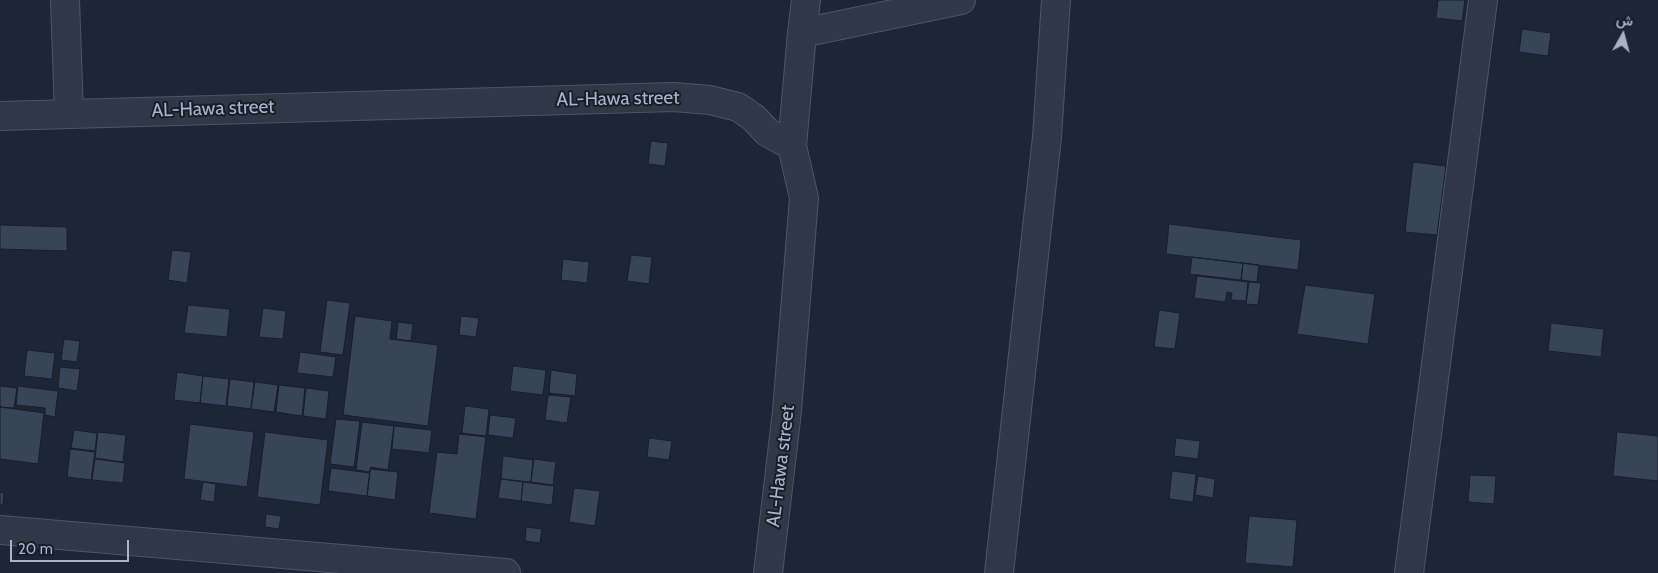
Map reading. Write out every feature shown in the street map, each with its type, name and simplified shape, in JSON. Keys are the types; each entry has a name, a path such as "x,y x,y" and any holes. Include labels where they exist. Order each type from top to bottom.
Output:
{"street":[{"path":"65,0 69,113"},
{"path":"792,146 806,0"},
{"path":"802,33 961,0"},
{"path":"998,573 1046,137 1056,0"},
{"path":"1409,573 1483,0"},
{"name":"AL-Hawa street","path":"0,116 674,97 710,100 738,107 754,118 767,132 792,146 804,198 787,411 768,573"},
{"path":"0,530 506,573"}],"building":[{"path":"1438,0 1465,0 1462,21 1436,18"},
{"path":"1522,29 1551,33 1548,56 1519,52"},
{"path":"651,141 668,143 665,166 648,164"},
{"path":"1413,162 1446,166 1437,235 1405,232"},
{"path":"1169,224 1301,240 1298,270 1166,254"},
{"path":"0,225 67,227 67,251 0,249"},
{"path":"172,250 191,252 187,283 168,280"},
{"path":"631,255 652,257 649,284 627,281"},
{"path":"1192,257 1243,263 1241,280 1190,274"},
{"path":"563,259 589,262 587,283 561,280"},
{"path":"1243,263 1259,265 1257,282 1241,280"},
{"path":"1197,276 1248,282 1246,301 1231,300 1232,293 1227,292 1225,302 1194,298"},
{"path":"1249,282 1261,283 1258,305 1246,304"},
{"path":"1305,285 1375,294 1368,344 1297,334"},
{"path":"327,300 350,303 343,355 320,352"},
{"path":"188,305 230,309 227,337 184,333"},
{"path":"263,308 286,311 283,339 259,337"},
{"path":"1159,310 1180,313 1175,349 1154,347"},
{"path":"355,316 392,321 390,339 438,345 428,426 343,415"},
{"path":"461,316 479,318 476,337 459,335"},
{"path":"398,322 413,324 411,341 396,339"},
{"path":"1551,323 1604,329 1601,357 1548,351"},
{"path":"64,339 80,341 77,362 61,360"},
{"path":"27,350 55,353 52,379 24,376"},
{"path":"300,352 336,357 333,377 297,373"},
{"path":"513,366 546,370 543,395 510,391"},
{"path":"60,367 80,369 77,391 58,388"},
{"path":"551,370 577,374 575,396 549,393"},
{"path":"177,372 203,376 200,403 174,400"},
{"path":"203,376 229,379 226,406 200,403"},
{"path":"230,379 254,382 251,409 227,406"},
{"path":"255,382 278,385 274,412 251,409"},
{"path":"279,385 305,388 302,416 276,412"},
{"path":"0,386 17,388 14,408 0,407"},
{"path":"18,386 58,391 55,417 45,415 45,408 16,405"},
{"path":"306,388 329,391 326,419 303,416"},
{"path":"548,395 571,397 567,423 545,420"},
{"path":"465,406 489,409 486,436 462,433"},
{"path":"0,407 44,413 38,464 0,459"},
{"path":"490,415 516,418 513,438 488,435"},
{"path":"336,419 360,421 354,467 330,464"},
{"path":"362,422 394,426 388,470 371,467 370,472 356,470"},
{"path":"190,424 254,432 247,487 184,479"},
{"path":"394,426 432,430 429,453 392,449"},
{"path":"74,430 97,433 95,451 71,448"},
{"path":"98,432 126,435 123,462 95,458"},
{"path":"265,432 328,440 320,505 257,497"},
{"path":"1617,432 1658,436 1658,481 1613,476"},
{"path":"459,434 486,437 476,519 429,513 437,452 457,454"},
{"path":"649,438 672,441 669,460 647,457"},
{"path":"1176,438 1200,441 1198,459 1174,456"},
{"path":"70,449 95,452 91,480 67,477"},
{"path":"503,456 533,460 531,482 501,479"},
{"path":"95,459 125,463 123,483 92,480"},
{"path":"534,459 556,462 553,485 531,482"},
{"path":"331,468 370,473 367,496 328,491"},
{"path":"370,469 398,472 395,500 367,496"},
{"path":"1172,471 1196,474 1193,502 1169,499"},
{"path":"1470,475 1496,476 1494,504 1468,502"},
{"path":"1198,476 1215,479 1213,498 1195,495"},
{"path":"501,479 523,482 521,501 498,498"},
{"path":"203,482 216,484 214,502 200,500"},
{"path":"523,482 554,486 552,505 521,501"},
{"path":"574,488 600,491 595,526 569,522"},
{"path":"0,492 4,493 3,505 0,505"},
{"path":"266,514 281,516 279,529 265,527"},
{"path":"1249,516 1297,520 1293,567 1245,563"},
{"path":"526,527 542,529 540,543 525,541"}]}
